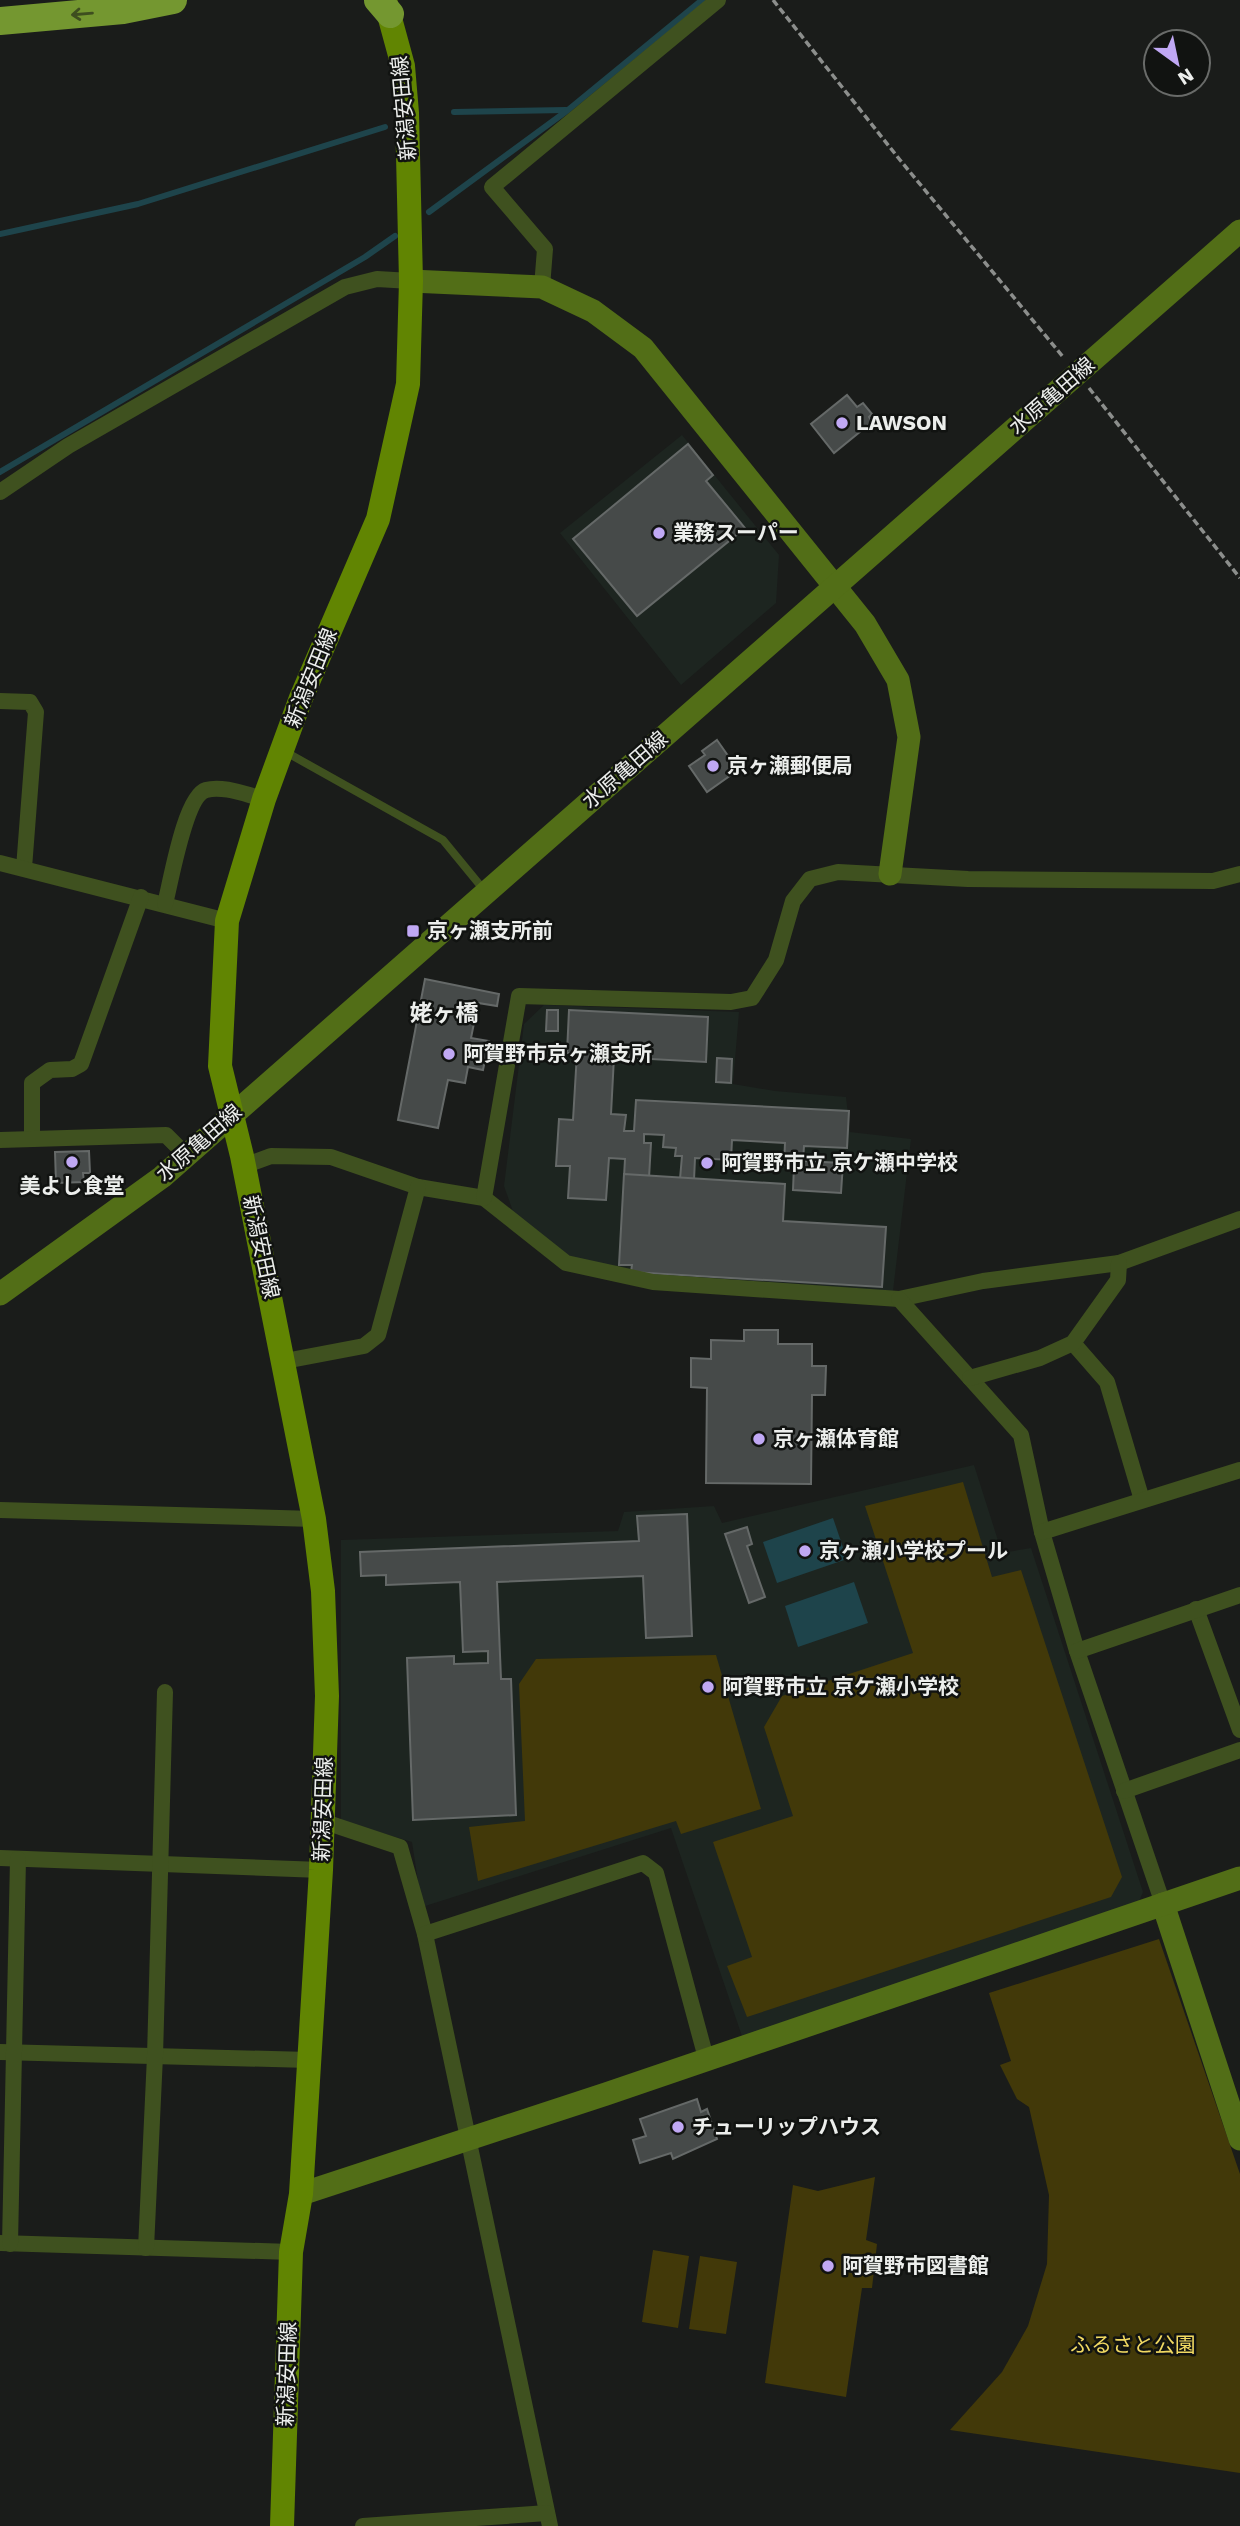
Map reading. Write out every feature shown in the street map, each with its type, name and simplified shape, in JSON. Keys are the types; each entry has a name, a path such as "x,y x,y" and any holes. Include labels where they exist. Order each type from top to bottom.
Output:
{"highway":[{"path":"0,20 123,10 173,0"}],"main road":[{"name":"新潟安田線","path":"282,2526 291,2252 301,2194 321,1870 327,1696 323,1591 314,1519 285,1361 220,1066 227,921 264,799 301,698 378,519 408,384 411,281 407,113 403,66 384,5"}],"street":[{"path":"542,287 545,249 492,187 718,0"},
{"name":"水原亀田線","path":"0,1294 162,1177 231,1113 266,1086 1240,231"},
{"path":"0,492 68,446 345,287 377,279 542,287 593,311 643,348 885,653 898,680 906,708 909,737 908,764 890,874"},
{"path":"0,701 30,702 36,712 24,868"},
{"path":"165,904 191,803 202,790 215,788 264,799"},
{"path":"0,863 227,921"},
{"path":"484,1198 519,996 731,1002 752,998 776,960 793,901 810,878 838,872 968,879 1199,881 1240,874"},
{"path":"33,1139 32,1083 50,1070 72,1069 80,1064 141,897"},
{"path":"0,1140 166,1135 186,1155"},
{"path":"244,1166 271,1156 331,1157 418,1187 484,1198 566,1263 653,1282 899,1299 984,1281 1119,1263 1240,1219"},
{"path":"285,1361 364,1346 379,1335 418,1187"},
{"path":"970,1378 1040,1358 1073,1343 1118,1280 1119,1263"},
{"path":"899,1299 1021,1435 1042,1532 1077,1651 1240,2139"},
{"path":"1073,1343 1107,1382 1143,1500"},
{"path":"1042,1532 1240,1470"},
{"path":"0,1510 314,1519"},
{"path":"1077,1651 1240,1595"},
{"path":"1196,1609 1240,1730"},
{"path":"146,2248 155,2056 165,1692"},
{"path":"1124,1791 1240,1750"},
{"path":"322,1821 400,1847 425,1934 548,2519 363,2526"},
{"path":"0,1858 321,1870"},
{"path":"19,1859 7,2052 5,2244 291,2252"},
{"path":"425,1934 643,1863 656,1873 706,2058"},
{"path":"301,2194 1240,1878"},
{"path":"7,2052 309,2060"}],"lane":[{"path":"282,750 443,840 486,892"}],"path":[{"path":"773,0 1240,578"}],"shaded area":[{"path":"682,435 779,555 776,603 681,685 560,533"},
{"name":"阿賀野市立 京ケ瀬中学校","path":"544,1005 739,1012 733,1084 775,1091 846,1097 850,1132 911,1139 893,1291 632,1274 559,1256 516,1220 504,1186 524,1024"},
{"name":"阿賀野市立 京ケ瀬小学校","path":"974,1465 1002,1553 1031,1548 1143,1892 1138,1904 743,2039 671,1828 422,1907 412,1842 341,1821 341,1540 618,1531 624,1512 714,1506 722,1523"}],"green space":[{"path":"963,1482 992,1577 1021,1570 1122,1877 1111,1897 747,2017 727,1966 752,1957 713,1842 793,1816 764,1727 782,1696 913,1653 865,1506"},
{"path":"716,1655 761,1809 681,1834 676,1821 478,1881 469,1827 525,1821 519,1684 536,1659"},
{"name":"ふるさと公園","path":"1159,1939 1240,2174 1240,2473 950,2430 1002,2372 1028,2326 1047,2264 1049,2195 1029,2107 1017,2099 1000,2065 1011,2061 989,1993"},
{"name":"阿賀野市図書館","path":"875,2177 866,2240 877,2244 872,2288 862,2288 846,2397 765,2383 793,2185 818,2191"},
{"path":"653,2250 689,2256 678,2328 642,2322"},
{"path":"700,2256 737,2262 726,2334 689,2329"}],"water":[{"name":"京ヶ瀬小学校プール","path":"833,1518 847,1559 777,1583 763,1542"},
{"path":"854,1582 868,1623 798,1647 785,1606"}],"building":[{"name":"LAWSON","path":"847,395 857,407 863,403 872,414 869,417 872,422 834,453 811,424"},
{"name":"業務スーパー","path":"688,444 713,475 706,481 745,528 637,616 573,539"},
{"path":"717,740 738,770 707,792 689,766 705,755 702,751"},
{"name":"阿賀野市京ヶ瀬支所","path":"425,979 499,994 497,1006 478,1003 471,1038 489,1041 483,1070 468,1067 465,1083 448,1080 438,1128 398,1120"},
{"path":"547,1010 558,1010 558,1031 546,1031"},
{"path":"569,1010 708,1017 706,1062 614,1057 611,1114 626,1115 624,1131 634,1131 636,1100 849,1111 847,1148 804,1146 803,1161 843,1163 841,1193 793,1190 794,1166 784,1165 785,1143 732,1140 731,1160 695,1158 694,1180 680,1179 682,1156 675,1156 676,1148 663,1147 664,1135 644,1134 644,1143 651,1143 649,1178 624,1177 625,1159 609,1158 606,1200 568,1198 570,1166 556,1166 559,1119 573,1120 577,1053 567,1053"},
{"path":"717,1058 732,1059 731,1083 716,1082"},
{"name":"美よし食堂","path":"89,1151 90,1173 83,1173 84,1182 56,1183 55,1152"},
{"path":"624,1174 785,1184 783,1221 886,1227 882,1287 631,1272 632,1265 619,1265"},
{"name":"京ヶ瀬体育館","path":"744,1330 778,1330 778,1344 812,1344 812,1366 826,1366 825,1395 812,1395 811,1484 706,1483 707,1388 691,1387 691,1358 711,1359 711,1340 744,1341"},
{"path":"687,1514 692,1636 646,1638 643,1576 497,1582 501,1679 511,1679 516,1815 413,1820 407,1658 454,1656 454,1664 488,1663 488,1651 463,1652 460,1582 386,1585 386,1575 361,1576 360,1552 639,1541 637,1516"},
{"path":"747,1527 752,1544 747,1546 765,1597 749,1603 725,1534"},
{"name":"チューリップハウス","path":"697,2099 701,2112 707,2109 717,2139 673,2159 671,2153 640,2163 633,2140 646,2136 640,2119"}],"waterway":[{"path":"429,212 568,110 702,0"},
{"path":"454,112 566,110"},
{"path":"0,234 138,204 385,127"},
{"path":"0,472 365,257 395,236"}],"place":[{"name":"LAWSON","path":"842,423"},
{"name":"業務スーパー","path":"659,533"},
{"name":"京ヶ瀬郵便局","path":"713,766"},
{"name":"京ヶ瀬支所前","path":"413,931"},
{"name":"阿賀野市京ヶ瀬支所","path":"449,1054"},
{"name":"美よし食堂","path":"72,1162"},
{"name":"阿賀野市立 京ケ瀬中学校","path":"707,1163"},
{"name":"京ヶ瀬体育館","path":"759,1439"},
{"name":"京ヶ瀬小学校プール","path":"805,1551"},
{"name":"阿賀野市立 京ケ瀬小学校","path":"708,1687"},
{"name":"チューリップハウス","path":"678,2127"},
{"name":"阿賀野市図書館","path":"828,2266"}],"district":[{"name":"姥ヶ橋","path":"444,1013"}]}
